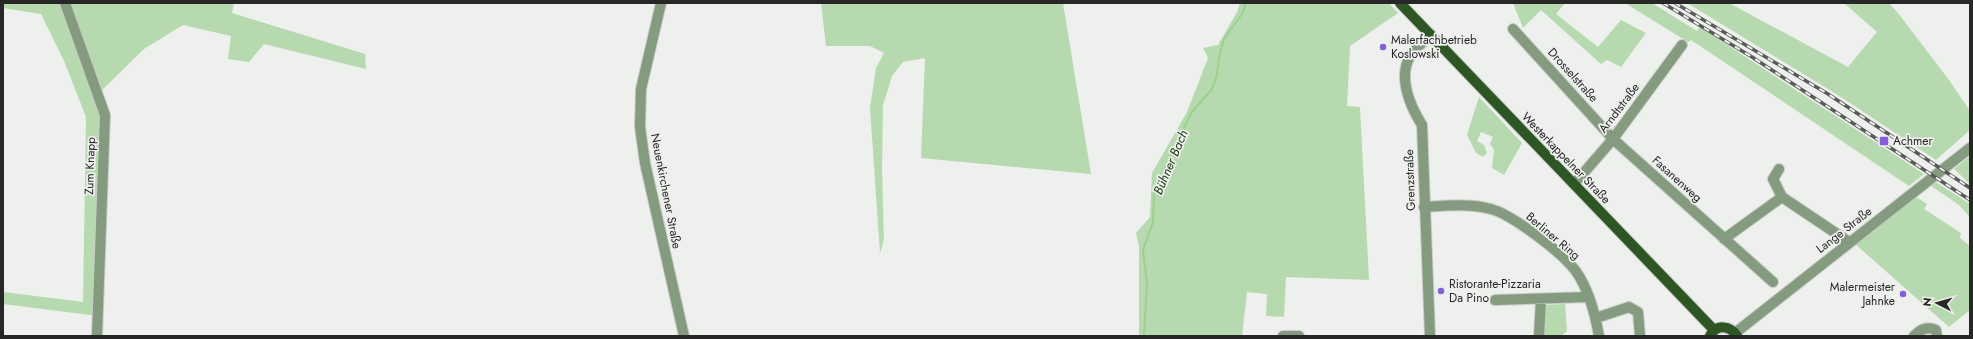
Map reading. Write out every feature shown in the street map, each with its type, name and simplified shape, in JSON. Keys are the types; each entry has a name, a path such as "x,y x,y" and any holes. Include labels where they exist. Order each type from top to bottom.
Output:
{"main road":[{"name":"Westerkappelner Straße","path":"1400,3 1506,115 1574,184 1712,333"},
{"path":"1712,333 1723,327 1736,334"}],"street":[{"name":"Zum Knapp","path":"64,3 105,116 97,336"},
{"name":"Neuenkirchener Straße","path":"661,3 641,89 640,127 645,162 684,336"},
{"name":"Drosselstraße","path":"1513,30 1613,139"},
{"name":"Grenzstraße","path":"1430,336 1422,125 1414,112 1407,94 1406,73 1410,55 1431,35"},
{"name":"Arndtstraße","path":"1574,184 1613,139 1682,46"},
{"name":"Fasanenweg","path":"1613,139 1773,282"},
{"name":"Lange Straße","path":"1736,334 1849,242 1970,148"},
{"path":"1779,169 1773,179 1782,197 1849,242"},
{"path":"1724,239 1782,197"},
{"name":"Berliner Ring","path":"1424,207 1463,205 1492,209 1521,224 1575,270 1589,297 1596,318 1598,336"},
{"path":"1495,300 1541,300 1589,297"},
{"path":"1539,336 1541,300"},
{"path":"1596,318 1629,307 1638,312 1640,336"},
{"path":"1914,336 1924,328 1930,327 1936,330 1937,336"},
{"path":"1283,336 1299,336"}],"green space":[{"path":"3,3 234,3 232,13 365,54 366,69 264,44 249,62 228,59 231,36 183,25 144,49 97,95 105,115 98,316 3,304 3,292 83,302 86,117 64,61 41,14 3,8"},
{"path":"821,3 1063,3 1091,174 921,158 925,58 903,62 892,76 883,105 882,168 884,240 880,253 870,108 876,68 884,53 870,46 826,46"},
{"path":"1240,3 1389,3 1398,13 1350,46 1347,106 1360,107 1369,280 1286,277 1284,317 1266,316 1267,294 1247,292 1242,336 1139,336 1139,246 1136,233 1150,217 1152,173 1187,112 1208,58 1203,48 1218,45 1237,12"},
{"path":"1513,3 1565,3 1556,14 1598,47 1621,20 1646,33 1621,67 1607,60 1601,64 1541,10 1523,28"},
{"path":"1625,3 1652,3 1697,31 1700,27 1924,174 1909,186 1691,40 1688,42"},
{"path":"1687,3 1729,3 1848,67 1877,32 1844,3 1889,3 1949,80 1970,111 1970,130 1936,160 1841,97"},
{"path":"1479,97 1522,143 1504,175 1492,168 1494,150 1490,144 1493,137 1481,132 1477,141 1484,145 1487,153 1483,157 1476,153 1467,135"},
{"path":"1970,156 1970,184 1954,169"},
{"path":"1931,179 1970,204 1970,217 1959,205 1927,183"},
{"path":"1913,195 1927,204 1924,209 1961,233 1960,238 1970,246 1970,310 1949,327 1854,243"},
{"path":"1565,304 1567,331 1561,336 1543,336 1545,305"}],"waterway":[{"name":"Bühner Bach","path":"1144,336 1147,283 1143,250 1153,222 1154,192 1191,113 1212,89 1217,75 1219,57 1224,39 1242,14 1246,3"}],"railway":[{"path":"1663,3 1752,57 1970,200"},
{"path":"1675,3 1828,94 1970,188"}],"place":[{"name":"Malerfachbetrieb Koslowski","path":"1383,47"},
{"name":"Achmer","path":"1884,141"},
{"name":"Ristorante-Pizzaria Da Pino","path":"1441,291"},
{"name":"Malermeister Jahnke","path":"1903,294"}]}
